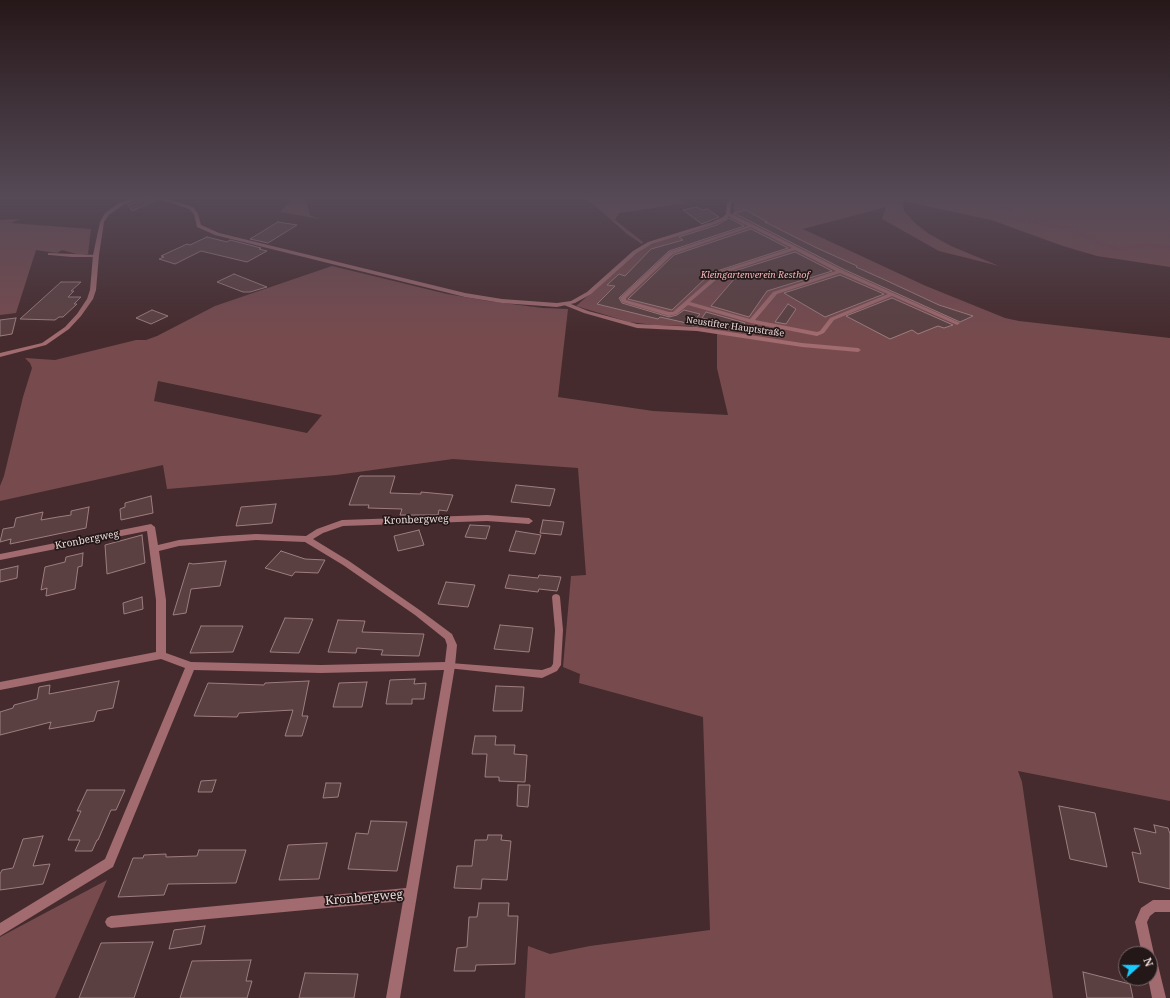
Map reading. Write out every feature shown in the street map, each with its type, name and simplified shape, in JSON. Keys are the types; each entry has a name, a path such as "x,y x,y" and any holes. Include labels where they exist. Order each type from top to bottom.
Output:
{"street":[{"path":"0,355 44,344 71,324 85,308 90,299 93,290 98,244"},
{"name":"Neustifter Hauptstraße","path":"254,244 465,295 517,303 548,305 566,304 580,299 589,293 635,252 649,244"},
{"name":"Kronbergweg","path":"307,539 320,531 342,523 487,518 529,521"},
{"name":"Kronbergweg","path":"0,557 151,527 161,600 161,655"},
{"name":"Kronbergweg","path":"110,922 411,894 450,666 452,645 449,637 418,613 346,563 307,539 256,537 222,539 179,544 155,549"},
{"path":"0,686 161,655 191,666 321,669 450,666"},
{"path":"0,930 109,863 191,666"},
{"path":"393,998 411,894"},
{"path":"1146,946 1140,922 1145,912 1153,906 1170,906"},
{"path":"1156,986 1159,998"}],"lane":[{"path":"699,244 671,253 623,298 624,301 669,314 676,313 722,272 794,249"},
{"path":"784,244 840,271 958,324"},
{"path":"50,254 96,256"},
{"path":"751,321 775,293 840,271"},
{"path":"687,303 751,321 817,334 822,332 832,319 840,314 893,294"},
{"name":"Neustifter Hauptstraße","path":"566,304 586,312 637,326 697,329 802,345 858,350"},
{"path":"450,666 542,674 554,669 557,665 559,630 556,597"}],"green space":[{"path":"0,244 89,244 88,254 80,255 62,250 57,253 36,250 16,313 0,315"},
{"name":"Kleingartenverein Resthof","path":"654,244 834,244 926,286 1005,318 1019,321 1170,338 1170,801 1018,771 1022,782 1053,998 525,998 528,946 550,954 590,946 710,930 703,717 579,683 580,674 563,667 571,576 586,575 578,468 453,459 336,475 167,489 163,465 0,501 0,486 4,476 23,397 32,368 30,363 25,358 55,360 136,340 146,340 157,336 215,306 332,266 447,294 543,308 568,309 558,397 653,411 728,415 717,368 717,330 690,326 654,325 629,322 576,306 638,252","holes":["158,381 322,415 307,433 154,401"]},
{"path":"926,244 947,244 999,266 939,251"},
{"path":"1056,244 1170,244 1170,267 1097,256"},
{"path":"107,880 55,998 0,998 0,937"}],"building":[{"path":"187,244 190,245 193,244 244,244 267,251 247,262 201,251 175,264 159,259 164,257 161,256"},
{"path":"670,244 691,244 669,251 619,298 622,303 669,317 677,315 684,310 700,314 691,324 660,317 658,319 597,304 615,286 607,285 619,274 625,276 651,249"},
{"path":"708,244 779,244 788,248 720,270 714,274 711,273 672,310 628,299 674,255"},
{"path":"794,244 808,244 939,305 973,316 960,322 843,269"},
{"path":"795,252 832,271 767,291 749,317 711,306 735,278 723,276 725,274"},
{"path":"234,274 267,287 250,292 243,292 217,282"},
{"path":"840,275 884,294 825,317 784,293"},
{"path":"61,282 81,282 71,291 74,291 68,297 81,297 74,304 77,304 63,317 59,317 55,320 20,319"},
{"path":"892,298 953,325 944,328 938,326 918,334 912,330 890,339 846,316"},
{"path":"788,304 796,309 786,324 775,322"},
{"path":"152,310 168,316 151,324 136,318"},
{"path":"706,312 745,323 742,327 702,318"},
{"path":"16,318 12,334 0,336 0,320"},
{"path":"395,476 390,493 421,494 421,492 453,495 447,511 439,510 438,515 400,515 402,509 368,508 369,505 349,505 359,477"},
{"path":"516,485 555,489 550,506 511,502"},
{"path":"151,496 153,513 121,520 120,509 125,507 125,503"},
{"path":"276,504 272,523 236,526 241,507"},
{"path":"89,507 86,528 10,544 11,539 0,542 3,529 14,527 16,518 43,512 41,520 71,515 71,511"},
{"path":"543,520 564,522 561,535 540,533"},
{"path":"470,525 490,526 486,539 465,537"},
{"path":"419,530 424,545 398,551 394,536"},
{"path":"516,531 541,535 535,554 509,551"},
{"path":"142,535 145,563 107,574 105,545"},
{"path":"281,551 305,559 325,560 318,573 295,572 292,576 265,568"},
{"path":"83,553 82,566 78,567 75,589 46,596 47,588 41,590 45,567 65,562 66,557"},
{"path":"226,561 220,586 191,589 186,613 173,615 189,563 193,564"},
{"path":"18,566 17,578 0,582 0,570"},
{"path":"509,575 538,578 539,575 561,577 557,591 539,589 538,592 505,588"},
{"path":"446,582 475,585 468,607 438,604"},
{"path":"142,597 143,609 124,614 123,603"},
{"path":"285,618 313,619 299,653 270,652"},
{"path":"338,620 365,621 362,632 424,634 419,656 381,655 383,650 357,648 356,653 328,652"},
{"path":"500,625 533,628 529,652 494,649"},
{"path":"201,626 243,626 233,652 190,653"},
{"path":"415,679 414,684 426,683 424,699 412,699 412,704 386,704 390,680"},
{"path":"119,681 113,708 97,711 94,721 49,729 51,722 0,735 0,712 13,708 14,705 37,699 39,687 50,685 49,694"},
{"path":"309,681 302,716 308,716 302,736 285,736 293,710 239,713 237,717 194,716 208,683 264,685 265,683"},
{"path":"367,682 362,707 333,707 339,683"},
{"path":"496,686 524,687 522,711 493,711"},
{"path":"475,736 496,736 495,745 515,745 514,754 527,755 525,782 499,781 499,777 485,777 487,754 472,754"},
{"path":"216,780 212,792 198,792 201,781"},
{"path":"326,783 341,783 338,797 323,798"},
{"path":"518,785 530,785 528,807 517,806"},
{"path":"87,790 125,790 116,810 111,810 92,851 75,851 80,840 68,840 81,811 77,811"},
{"path":"1059,806 1095,813 1107,867 1070,859"},
{"path":"371,821 407,822 397,871 348,869 356,833 368,834"},
{"path":"1154,825 1168,828 1170,834 1170,889 1139,882 1132,852 1141,854 1134,828 1156,833"},
{"path":"488,835 502,835 501,840 511,841 507,880 482,879 481,889 454,888 457,866 472,866 475,840 487,840"},
{"path":"43,836 33,866 50,864 43,884 0,890 0,874 2,870 13,868 23,839"},
{"path":"327,843 319,879 279,880 288,845"},
{"path":"199,850 246,850 236,883 168,884 164,895 118,897 133,858 143,858 144,855 166,854 166,857 197,856"},
{"path":"479,903 509,903 508,916 518,916 515,964 476,965 475,971 454,971 457,948 467,947 469,917 477,917"},
{"path":"205,926 201,944 169,949 174,930"},
{"path":"153,942 134,998 79,998 101,943"},
{"path":"251,960 246,981 252,981 247,998 180,998 192,961"},
{"path":"1083,972 1118,981 1118,986 1130,986 1133,998 1087,998"},
{"path":"305,973 358,974 354,998 299,998"}],"waterway":[{"path":"1099,244 1119,249 1148,245 1170,248"}]}
